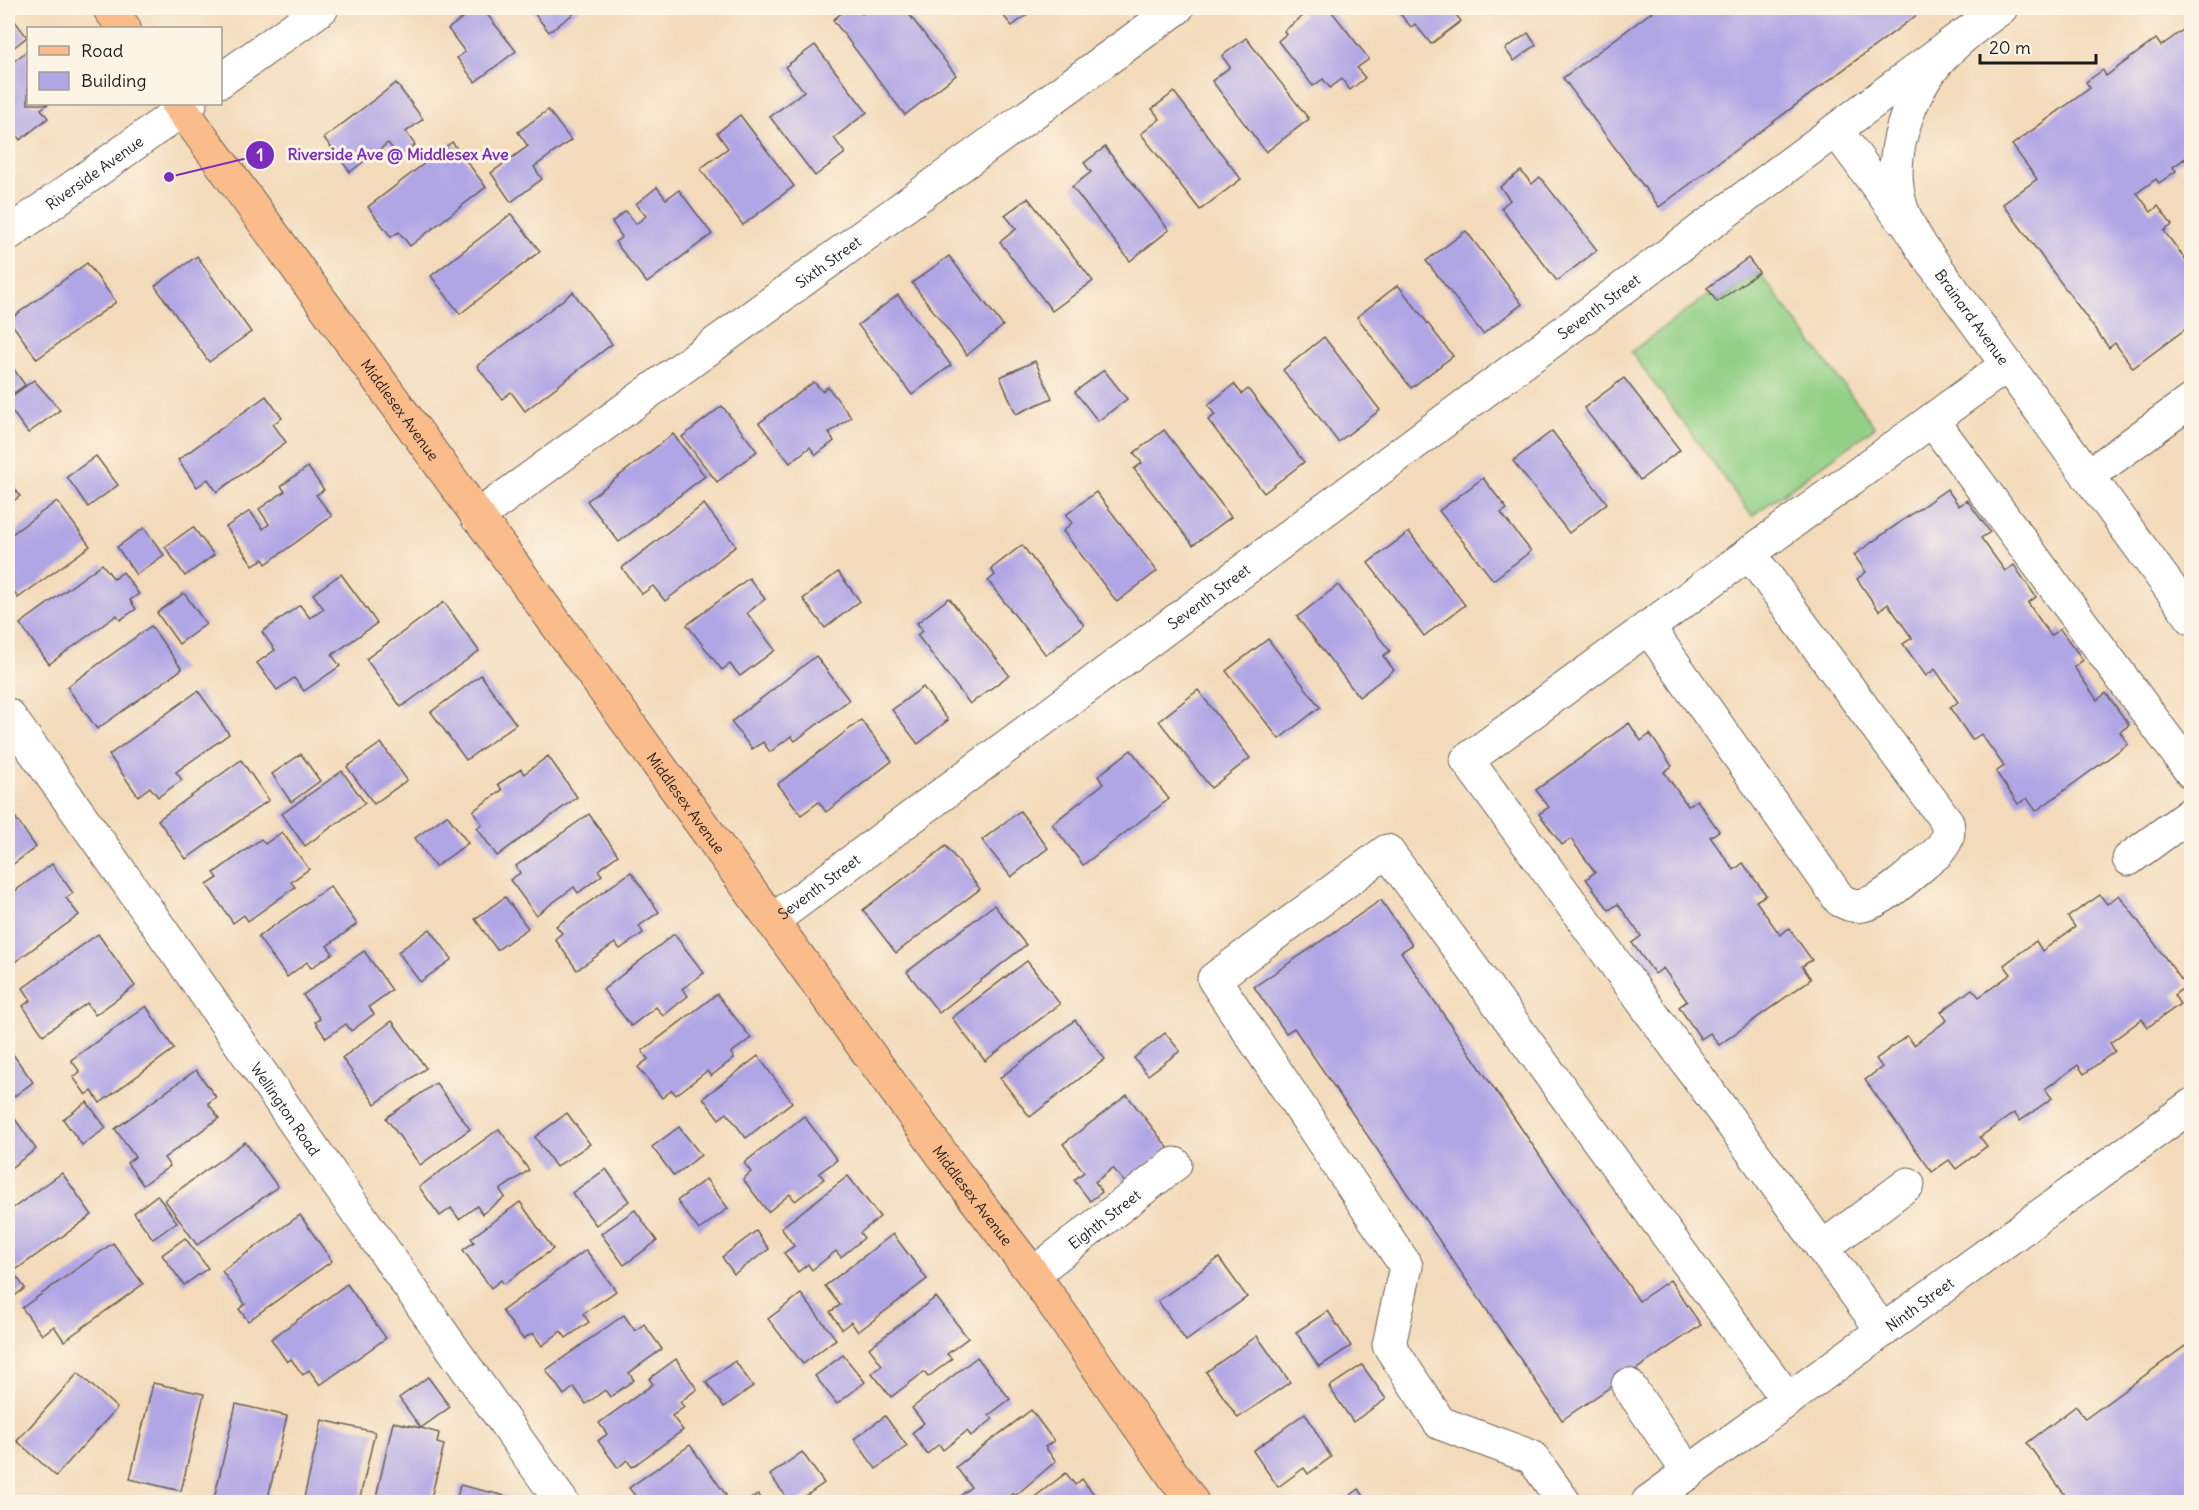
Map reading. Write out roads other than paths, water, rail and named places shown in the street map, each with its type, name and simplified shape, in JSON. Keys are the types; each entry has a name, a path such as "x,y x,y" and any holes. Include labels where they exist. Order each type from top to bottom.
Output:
{"main road":[{"path":"109,8 123,27"},
{"name":"Middlesex Avenue","path":"184,105 477,516 957,1175 1033,1274 1192,1503"}],"street":[{"path":"222,80 322,8"},
{"name":"Sixth Street","path":"477,516 1177,8"},
{"name":"Brainard Avenue","path":"2001,8 1962,36 1939,60 1920,90 1907,119 1899,148 1896,177 1900,203 1908,225 1922,248 2192,618"},
{"name":"Seventh Street","path":"772,921 1646,274 1962,36"},
{"name":"Riverside Avenue","path":"8,234 184,105"},
{"path":"1836,130 1922,248"},
{"path":"1883,1331 1467,760 2007,365"},
{"path":"2088,476 2192,400"},
{"path":"1932,420 2192,773"},
{"path":"1648,627 1840,900 1851,906 1864,905 1878,898 1937,853 1945,843 1949,830 1947,822 1749,554"},
{"name":"Wellington Road","path":"8,715 77,810 451,1349 562,1503"},
{"path":"2128,859 2192,813"},
{"path":"1564,1503 1532,1457 1440,1423 1389,1345 1406,1266 1214,979 1387,851 1788,1400"},
{"name":"Ninth Street","path":"1648,1503 2192,1105"},
{"name":"Eighth Street","path":"1033,1274 1175,1164"},
{"path":"1822,1248 1908,1184"},
{"path":"1628,1384 1689,1473"}],"place":[{"name":"Riverside Ave @ Middlesex Ave","path":"169,177"}]}
